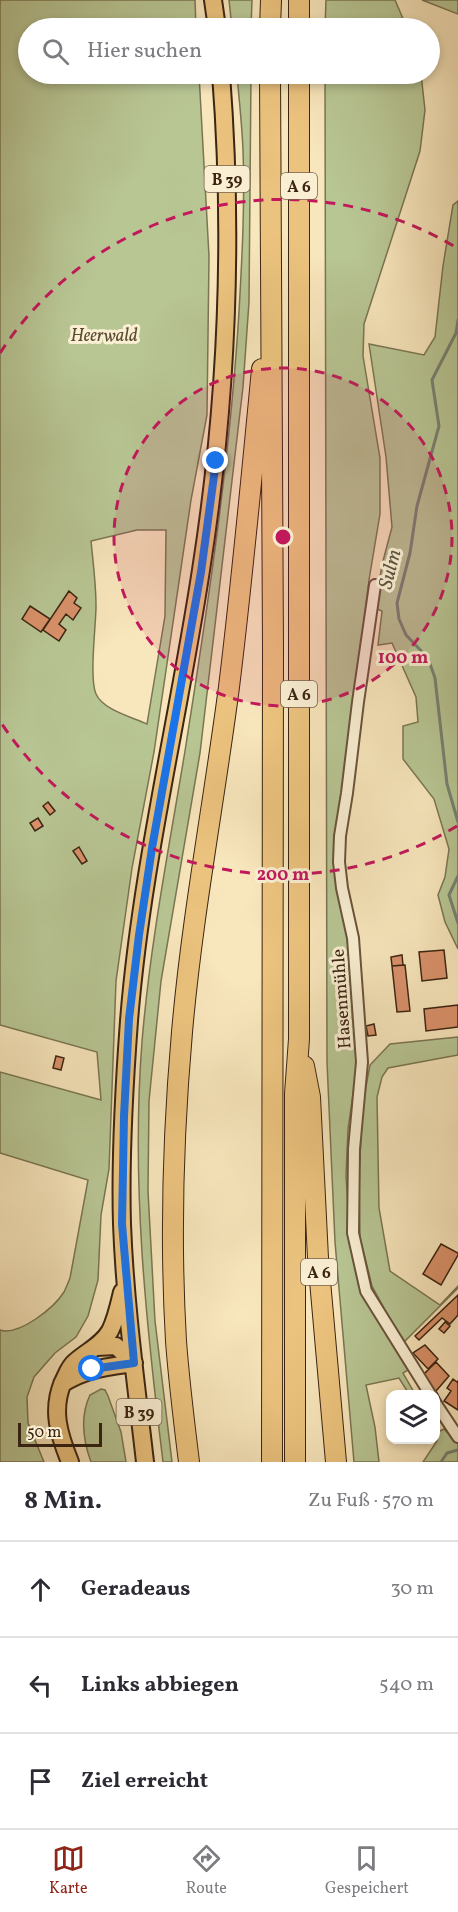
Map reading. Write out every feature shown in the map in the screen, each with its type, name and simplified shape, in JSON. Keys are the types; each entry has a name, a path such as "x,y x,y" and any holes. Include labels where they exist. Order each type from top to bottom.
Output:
{"highway":[{"path":"270,0 270,18"},
{"path":"299,0 299,18"},
{"name":"A 6","path":"189,1462 177,1344 173,1261 174,1151 182,1033 190,960 230,678 250,501 257,405 271,295 270,84"},
{"name":"A 6","path":"299,84 299,1039 310,1097 318,1258 336,1462"},
{"path":"271,295 272,1462"},
{"path":"295,1462 295,1094 299,1039"}],"main road":[{"path":"213,0 216,18"},
{"name":"B 39","path":"145,1462 122,1224 124,1116 132,998 152,848 201,572 216,461 226,345 229,215 222,84"},
{"path":"70,1462 59,1435 56,1414 58,1394 70,1366 83,1354 97,1347 109,1333 115,1320 126,1276"},
{"path":"97,1347 116,1346 134,1363"},
{"path":"62,1384 75,1375 92,1369 134,1363"}],"street":[{"name":"Hasenmühle","path":"375,585 348,793 340,836 339,862 353,938 362,1062 354,1149 353,1233 366,1291 427,1390"},
{"path":"440,1411 458,1437"}],"green space":[{"name":"Heerwald","path":"0,0 195,0 196,18 18,18 18,84 200,84 209,256 207,415 191,500 154,752 132,868 116,981 109,1169 101,1215 98,1280 88,1316 76,1337 55,1353 34,1377 27,1397 28,1423 44,1462 0,1462 0,1330 8,1331 26,1325 44,1313 64,1292 70,1278 88,1180 0,1153 0,1072 101,1100 97,1052 0,1025","holes":["137,530 166,530 165,616 147,724 111,709 96,694 93,676 96,598 91,541"]},
{"path":"229,0 252,0 251,18 231,18"},
{"path":"326,0 395,0 403,18 325,18"},
{"path":"422,0 458,0 458,14"},
{"path":"238,84 251,84 249,302 243,387 200,753 161,981 149,1101 148,1191 155,1321 172,1462 163,1462 146,1305 139,1200 138,1147 142,1042 150,969 202,641 230,422 242,252 243,150"},
{"path":"325,84 422,84 425,110 420,151 364,324 363,356 380,458 380,514 369,580 344,788 334,842 349,940 358,1060 348,1129 346,1176 351,1249 362,1293 408,1370 403,1373 413,1390 406,1390 399,1378 366,1385 375,1427 379,1462 354,1462 335,1242 327,1062"},
{"path":"458,201 458,949 445,922 438,895 445,877 449,849 434,799 403,759 403,726 418,722 416,697 392,643 378,645 382,611 374,608 392,527 386,457 369,344 424,355 435,337 453,205"},
{"path":"458,1037 458,1055 388,1068 382,1077 377,1097 379,1208 390,1271 440,1305 458,1286 458,1288 403,1343 372,1286 360,1238 359,1175 363,1102 370,1065 390,1044"},
{"path":"101,1389 105,1390 108,1396 121,1432 126,1462 91,1462 85,1437 85,1411 90,1395"},
{"path":"444,1429 458,1443 458,1462 423,1462 435,1444 440,1444 440,1431"}],"building":[{"path":"69,591 77,598 74,603 81,608 73,620 66,614 59,624 66,630 59,641 43,630"},
{"path":"30,606 50,619 41,632 22,619"},
{"path":"48,802 55,811 50,815 43,806"},
{"path":"38,818 43,826 35,831 30,823"},
{"path":"79,847 87,861 82,864 73,851"},
{"path":"444,950 447,978 422,981 419,952"},
{"path":"402,955 403,965 392,966 391,957"},
{"path":"405,965 410,1011 397,1012 392,966"},
{"path":"458,1005 458,1027 426,1031 424,1009"},
{"path":"374,1024 376,1035 368,1036 366,1026"},
{"path":"56,1056 64,1058 61,1070 53,1068"},
{"path":"441,1244 458,1255 441,1285 423,1274"},
{"path":"458,1295 458,1315 450,1324 442,1318 419,1340 415,1336"},
{"path":"445,1322 450,1326 444,1333 439,1329"},
{"path":"425,1345 438,1359 428,1369 413,1353"},
{"path":"436,1362 449,1376 437,1390 433,1390 424,1374"},
{"path":"453,1379 458,1381 458,1410 444,1401 451,1391 447,1388"}],"waterway":[{"name":"Sulm","path":"458,320 456,333 432,380 439,426 417,506 410,553 397,603 399,619 406,635 428,658 435,678 447,784 458,822"},
{"name":"Sulm","path":"458,876 449,895 458,923"},
{"name":"Sulm","path":"441,1462 447,1453 458,1450"}],"route":[{"path":"92,1369 134,1363 122,1224 129,1019 152,848 201,572 216,461"}]}
